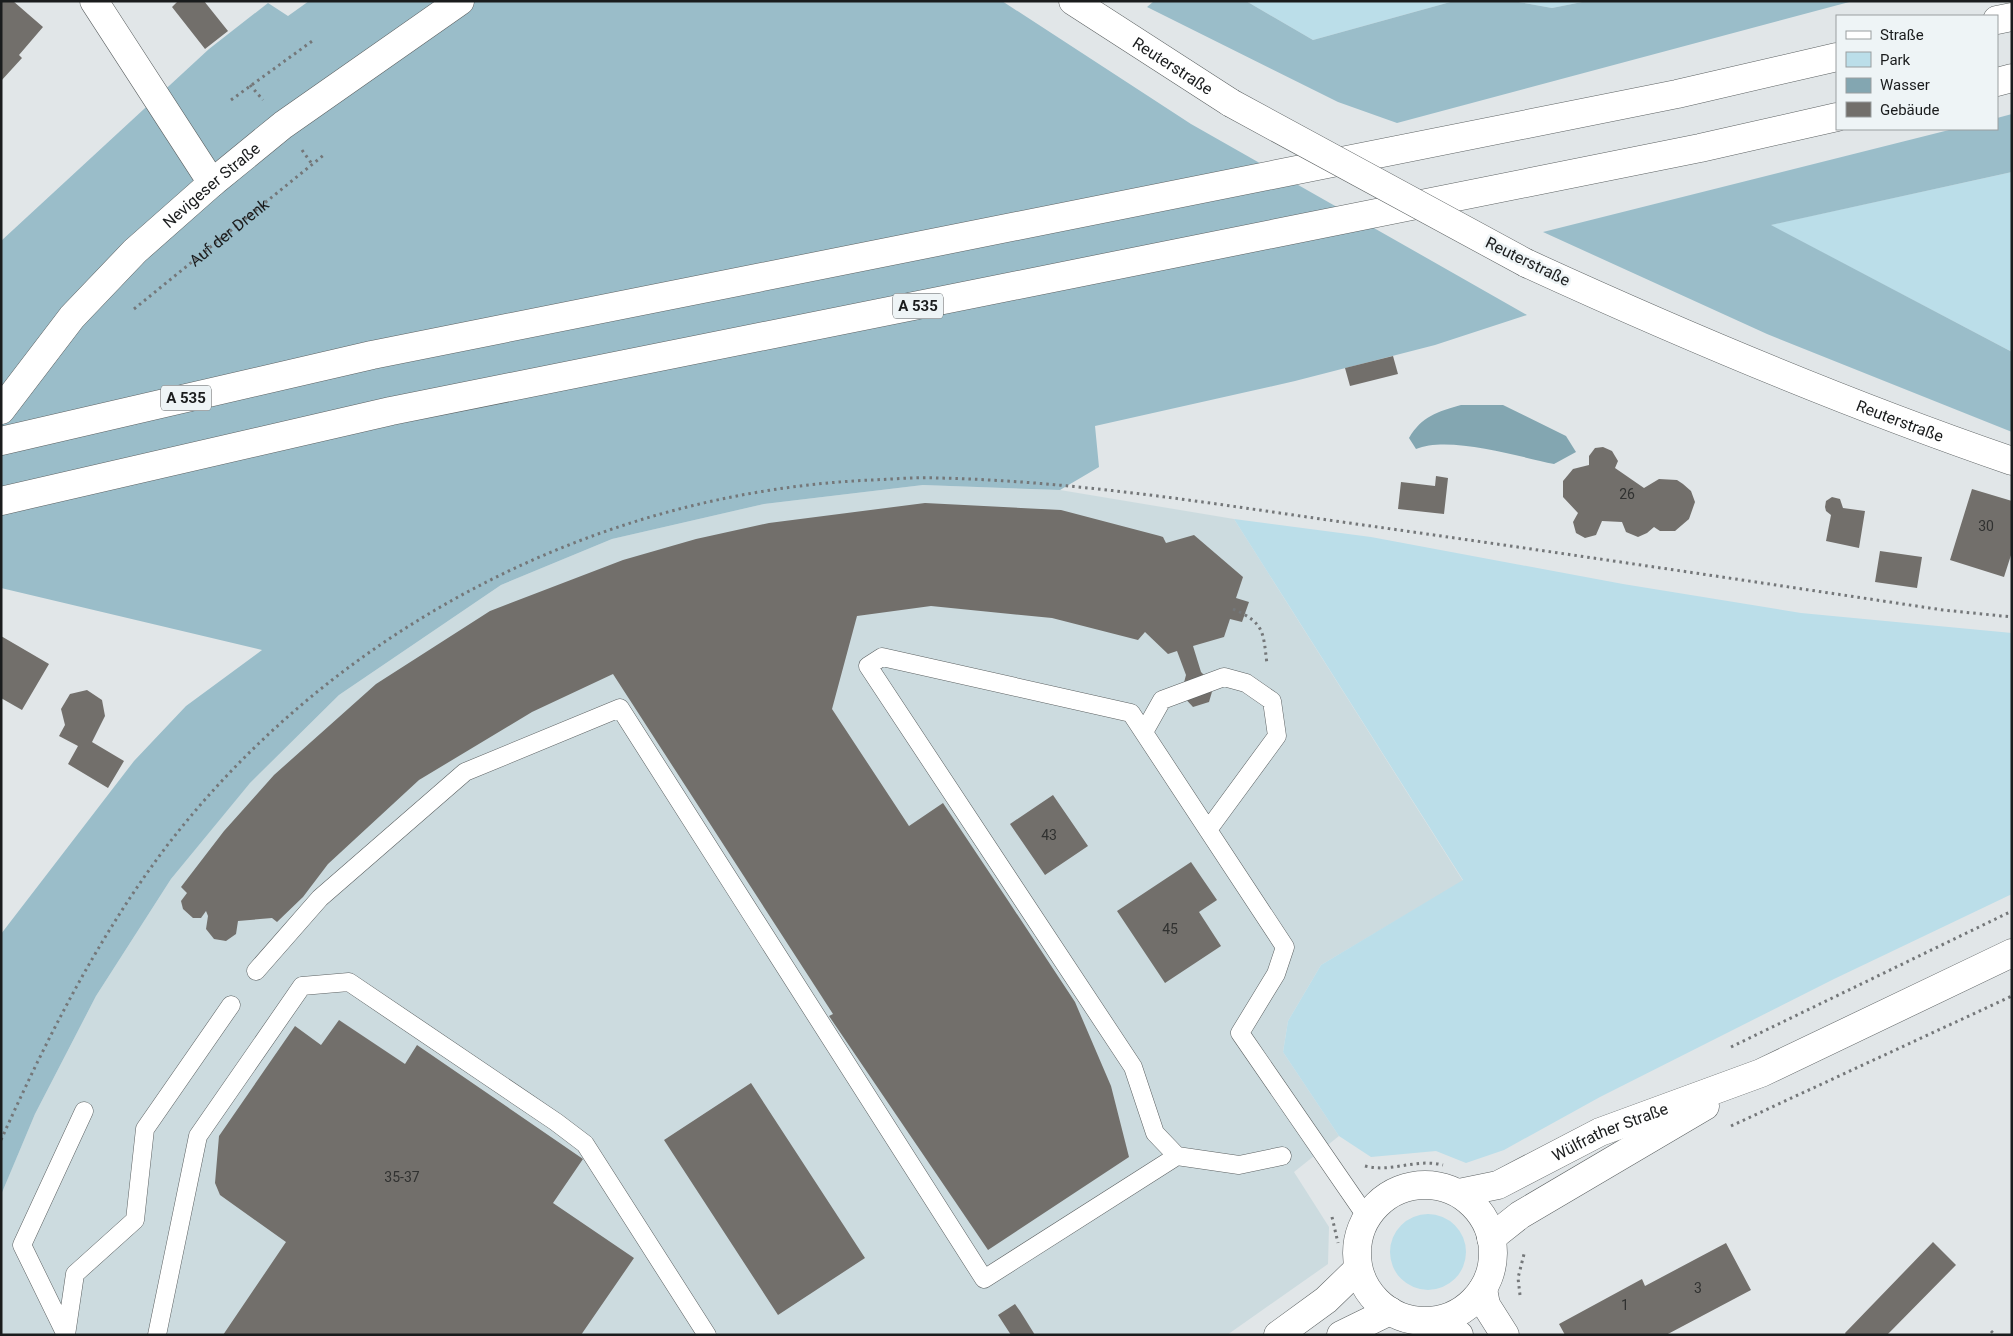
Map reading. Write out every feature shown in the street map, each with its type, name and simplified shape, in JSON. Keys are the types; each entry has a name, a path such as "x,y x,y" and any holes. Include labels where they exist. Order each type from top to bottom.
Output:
{"main road":[{"path":"94,1 212,183"},
{"name":"Nevigeser Straße","path":"1,410 72,317 129,257 212,183 283,125 460,1"},
{"name":"Reuterstraße","path":"1073,1 1231,103 1526,263 1665,326 1924,430 2012,461"},
{"path":"1998,20 2012,17"},
{"name":"A 535","path":"1,441 372,355 1658,98 1836,57"},
{"path":"1998,82 2012,78"},
{"name":"A 535","path":"1,501 391,411 1691,150 1836,117"},
{"name":"Wülfrather Straße","path":"1491,1238 1520,1215 1762,1073 2012,953"},
{"name":"Wülfrather Straße","path":"1459,1193 1498,1185 1600,1132 1762,1073"},
{"path":"1435,1184 1459,1193 1481,1211 1491,1238 1494,1263 1483,1289 1450,1327 1414,1322 1390,1312 1369,1293 1358,1270 1355,1242 1366,1216 1383,1197 1409,1186 1435,1184"},
{"path":"1278,1335 1326,1300 1358,1270"},
{"path":"1483,1289 1486,1305 1506,1335"},
{"path":"1341,1335 1390,1312"}],"lane":[{"path":"1282,1156 1239,1165 1177,1156 1155,1133 1133,1067 868,666 882,657 1131,713 1285,948 1276,974 1240,1034 1366,1216"},
{"path":"1144,732 1162,700 1224,677 1246,683 1272,701 1277,736 1208,830"},
{"path":"256,970 320,898 465,772 620,708 984,1279 1177,1156"},
{"path":"157,1335 198,1136 302,986 349,982 556,1122 585,1144 707,1335"},
{"path":"66,1335 75,1274 135,1220 145,1129 230,1005"},
{"path":"66,1335 22,1245 84,1111"}],"path":[{"path":"231,100 315,39"},
{"name":"Auf der Drenk","path":"134,309 324,154"},
{"path":"1,1140 36,1064 81,977 122,910 167,846 204,801 272,731 324,686 378,645 437,608 498,575 565,546 668,511 746,493 824,482 937,477 1047,485 1283,513 1943,610 2012,616"},
{"path":"1233,609 1249,616 1263,631 1272,701"},
{"path":"1725,1050 2012,911"},
{"path":"1723,1130 2012,996"},
{"path":"1364,1166 1377,1169 1416,1163 1440,1164 1448,1167"},
{"path":"1332,1214 1340,1250"},
{"path":"1520,1301 1518,1278 1528,1248"},
{"path":"1991,1331 1995,1335"}],"shaded area":[{"path":"309,1 1002,1 1191,124 1527,315 1435,345 1295,381 1095,426 1099,467 1060,490 923,485 764,504 612,539 501,585 339,695 250,783 171,879 96,996 35,1114 1,1195 1,934 134,761 186,706 262,650 1,588 1,241 209,49 268,3 288,16"},
{"path":"1154,1 1246,1 1313,40 1454,1 1513,1 1552,8 1587,1 1853,1 1397,123 1338,102 1147,7"},
{"path":"2012,114 2012,172 1771,225 2012,352 2012,432 1767,334 1543,232 1949,130 1998,130 1998,118"},
{"path":"923,485 1060,490 1234,519 1463,881 1321,965 1288,1021 1283,1052 1339,1136 1294,1172 1329,1227 1328,1264 1227,1335 1,1335 1,1195 35,1114 96,996 171,879 248,785 339,695 501,585 612,539 764,504"}],"green space":[{"path":"1246,1 1454,1 1313,40"},
{"path":"1513,1 1587,1 1552,8"},
{"path":"2012,172 2012,352 1770,225"},
{"path":"1234,519 1371,537 1623,584 1801,613 2012,633 2012,894 1834,979 1600,1097 1504,1150 1466,1163 1436,1151 1371,1157 1339,1136 1283,1052 1288,1021 1321,965 1463,880"},
{"path":"1428,1214 1442,1217 1455,1225 1463,1238 1466,1252 1463,1266 1455,1279 1442,1287 1428,1290 1414,1287 1401,1279 1393,1266 1390,1252 1393,1238 1401,1225 1414,1217"}],"water":[{"path":"1461,405 1503,405 1566,436 1576,452 1554,464 1504,452 1447,444 1430,445 1416,449 1409,438 1419,425 1437,413"}],"building":[{"path":"1,1 13,1 43,27 19,55 22,58 1,81"},
{"path":"178,1 204,1 228,31 205,49 172,7"},
{"path":"1393,356 1398,374 1350,386 1345,368"},
{"path":"1603,447 1612,451 1618,461 1615,468 1644,488 1659,479 1677,480 1683,484 1691,491 1695,502 1689,519 1675,531 1660,531 1654,527 1638,537 1626,532 1622,522 1602,521 1596,535 1585,538 1576,533 1573,522 1578,513 1563,497 1563,481 1573,469 1589,465 1589,456 1595,448"},
{"path":"1436,476 1448,478 1444,514 1398,509 1401,482 1435,486"},
{"path":"1972,489 2012,501 2012,552 2004,577 1950,560"},
{"path":"1832,497 1840,499 1843,508 1865,511 1859,548 1826,541 1831,515 1826,511 1825,507 1826,501"},
{"path":"925,503 1061,510 1160,536 1163,537 1166,543 1194,535 1243,577 1236,598 1249,602 1242,622 1230,619 1224,637 1193,646 1201,672 1214,685 1209,702 1193,707 1181,694 1186,675 1177,651 1168,654 1145,632 1138,640 1052,618 931,606 857,616 832,709 909,826 943,803 1009,902 1075,1002 1111,1086 1129,1157 988,1250 829,1016 833,1014 613,674 532,712 419,780 328,864 303,897 277,922 272,918 238,921 236,934 226,941 214,939 206,929 208,916 206,911 201,918 193,918 183,909 181,901 187,893 181,887 224,831 274,775 376,684 490,611 623,560 696,539 769,523"},
{"path":"1880,551 1922,557 1917,588 1875,582"},
{"path":"1,636 49,664 22,710 1,698"},
{"path":"87,690 102,700 105,716 92,742 124,761 108,788 68,764 78,746 59,736 65,725 61,709 70,694"},
{"path":"1053,795 1088,846 1045,875 1010,824"},
{"path":"1191,862 1217,900 1199,912 1221,946 1165,983 1117,911"},
{"path":"339,1020 405,1064 417,1045 583,1159 553,1203 634,1258 581,1335 223,1335 286,1242 220,1195 215,1183 219,1136 295,1026 321,1045"},
{"path":"751,1083 865,1258 778,1315 664,1140"},
{"path":"1933,1242 1956,1265 1887,1335 1846,1335 1845,1333"},
{"path":"1726,1243 1751,1290 1666,1335 1565,1335 1559,1324 1642,1279 1645,1286"},
{"path":"1015,1304 1035,1335 1011,1335 998,1315"}]}
